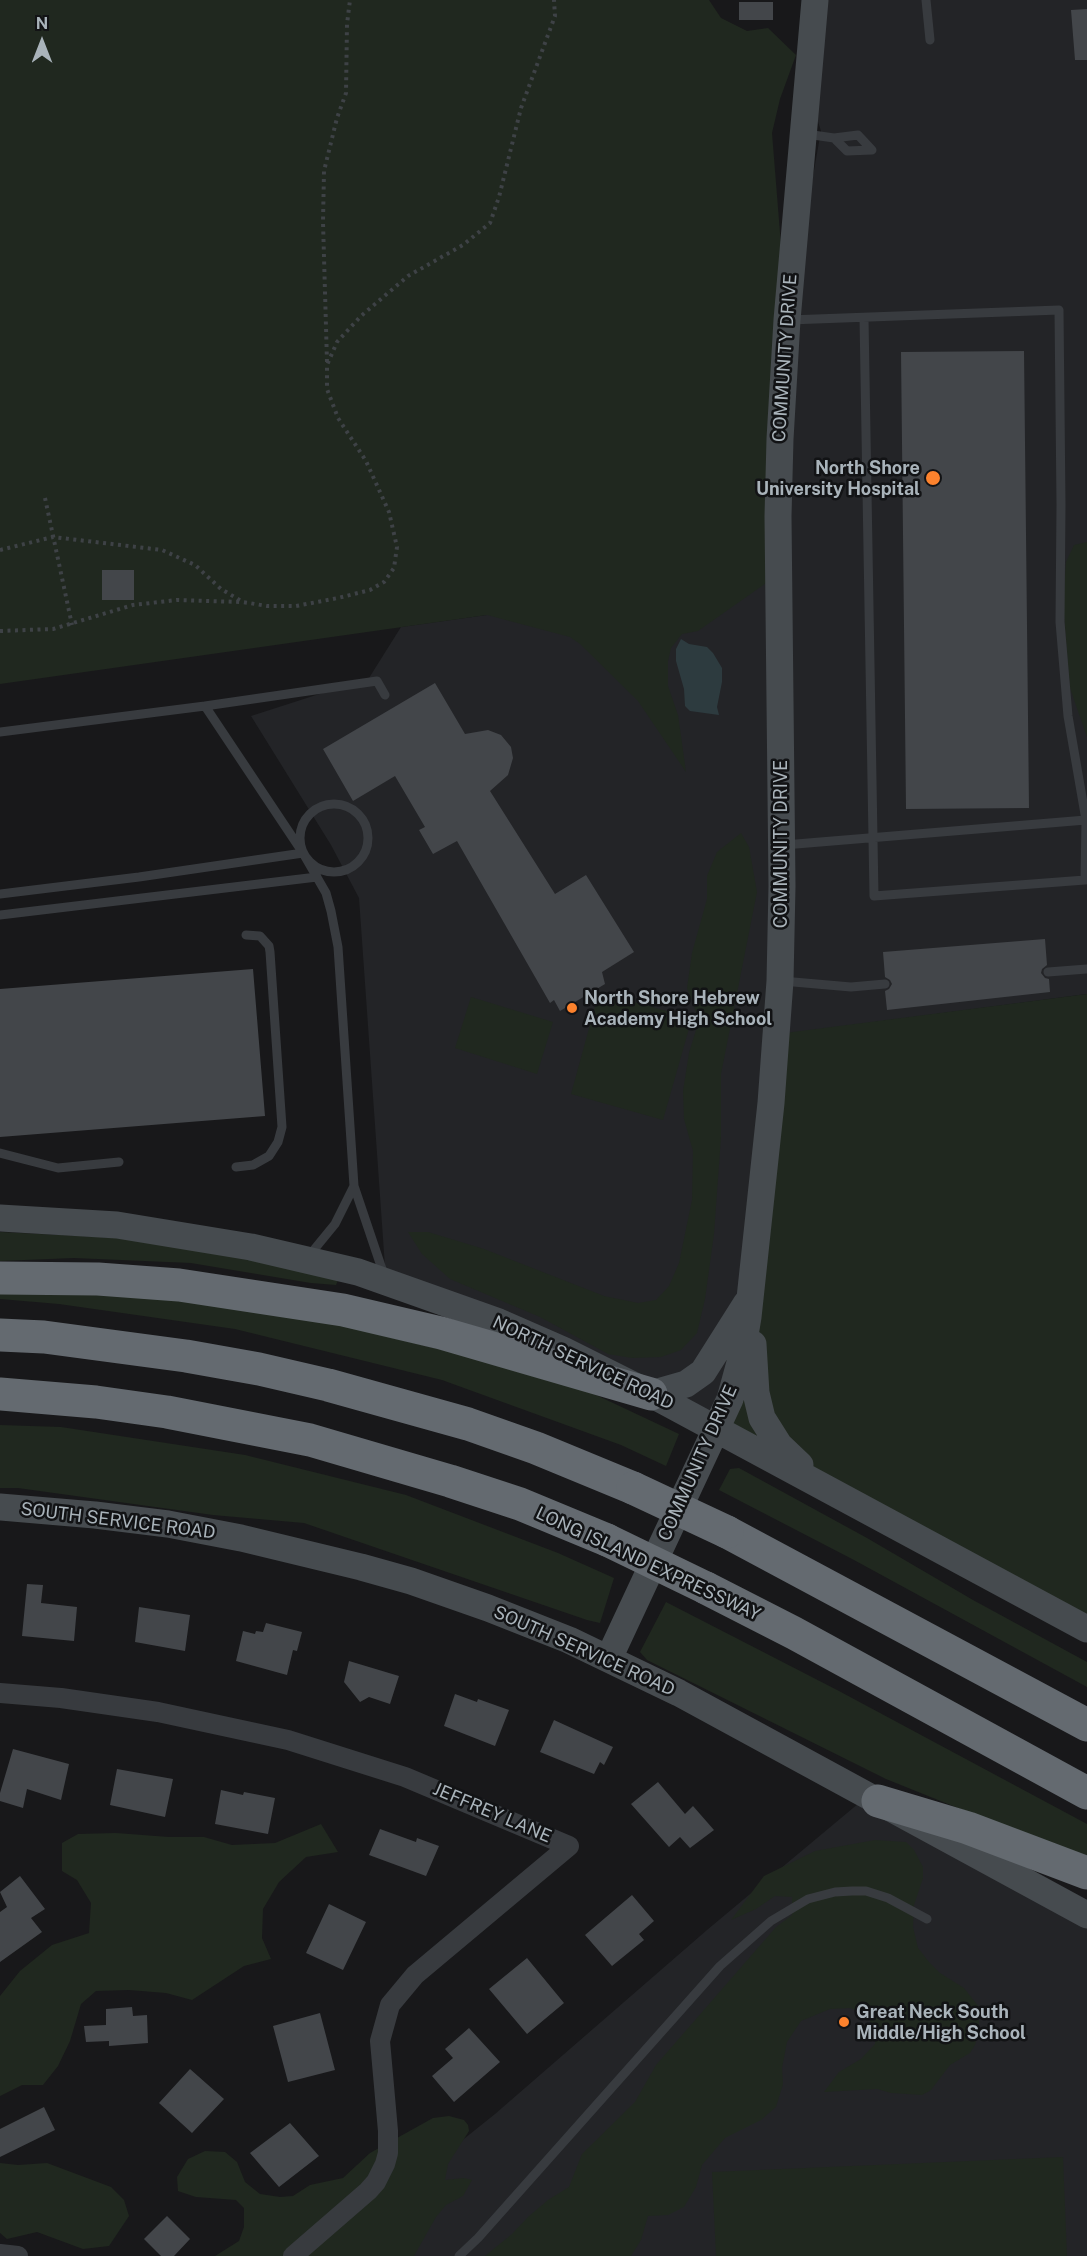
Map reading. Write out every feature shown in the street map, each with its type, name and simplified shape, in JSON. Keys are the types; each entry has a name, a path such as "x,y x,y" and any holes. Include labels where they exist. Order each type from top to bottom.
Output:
{"highway":[{"path":"0,1278 65,1277 150,1282 222,1290 331,1308 441,1333 651,1394"},
{"path":"0,1335 44,1337 186,1356 328,1385 468,1424 536,1448 633,1488 728,1532 1087,1725"},
{"name":"LONG ISLAND EXPRESSWAY","path":"0,1394 96,1402 166,1412 310,1440 450,1480 520,1504 607,1540 706,1587 1087,1793"},
{"path":"878,1802 968,1828 1087,1873"}],"main road":[{"name":"COMMUNITY DRIVE","path":"609,1658 730,1399 741,1359 751,1295 771,1103 780,981 782,845 778,516 780,439 787,321 815,0"},
{"name":"NORTH SERVICE ROAD","path":"0,1218 117,1225 202,1238 306,1260 386,1281 530,1335 651,1394 1087,1629"},
{"path":"651,1394 686,1384 703,1372 751,1295"},
{"path":"751,1295 756,1393 762,1418 779,1445 821,1486"},
{"name":"SOUTH SERVICE ROAD","path":"0,1507 168,1524 241,1538 309,1553 411,1581 488,1608 609,1658 709,1709 1087,1915"}],"street":[{"name":"JEFFREY LANE","path":"0,1693 61,1698 159,1712 288,1740 405,1777 569,1846 415,1975 394,2000 385,2018 380,2041 388,2141 388,2153 381,2174 360,2199 293,2256"},
{"path":"0,2254 18,2256"}],"lane":[{"path":"926,0 930,40"},
{"path":"803,134 834,138"},
{"path":"787,321 1059,310 1060,621 1068,716 1086,820 1085,880 873,896 864,318"},
{"path":"0,732 377,681 385,695"},
{"path":"205,706 303,853 317,876 332,911 338,947 354,1186 386,1281"},
{"path":"332,804 344,805 355,810 368,829 369,841 366,853 359,862 340,872 318,868 303,853 300,832 310,813 320,807 332,804"},
{"path":"782,845 1086,820"},
{"path":"0,894 303,853"},
{"path":"0,915 317,876"},
{"path":"236,1167 253,1165 268,1156 278,1142 282,1127 269,946 260,936 246,935"},
{"path":"1048,972 1087,969"},
{"path":"780,981 851,987 885,984"},
{"path":"0,1153 57,1168 119,1162"},
{"path":"306,1260 335,1224 354,1186"},
{"path":"459,2256 478,2238 720,1966 771,1921 808,1899 852,1890 866,1891 888,1898 927,1919"}],"path":[{"path":"0,632 54,629 133,605 177,600 296,606 370,590 384,582 394,568 397,547 389,512 366,460 338,418 327,389 324,171 337,118 346,93 347,24 350,0"},
{"path":"327,365 337,342 361,316 408,276 463,245 490,223 499,197 520,108 555,16 554,0"},
{"path":"45,498 72,625"},
{"path":"0,550 53,537 162,550 195,565 221,589 243,602"}],"shaded area":[{"path":"0,0 709,0 721,18 747,31 768,28 796,55 780,99 772,133 787,320 779,574 698,631 682,634 671,648 668,661 668,686 678,715 686,772 638,701 580,644 570,637 487,615 0,684"},
{"path":"816,0 1087,0 1087,994 777,1035 717,1430 386,1281 359,898 331,845 251,716 369,678 401,627 778,574 787,321 821,131 808,91"},
{"path":"1087,542 1087,737 1070,688 1063,603 1066,562 1074,545"},
{"path":"681,639 689,644 707,647 722,668 717,707 719,715 690,711 685,706 684,689 676,661 676,649"},
{"path":"741,833 749,847 757,892 721,1074 721,1137 714,1234 705,1299 697,1333 681,1350 661,1357 632,1358 608,1354 540,1317 450,1279 422,1254 408,1232 428,1232 484,1249 604,1296 638,1303 656,1300 669,1286 679,1263 692,1200 693,1151 684,1119 683,1091 689,1053 699,1020 687,988 692,953 707,899 707,876 717,852"},
{"path":"1087,994 1087,1629 717,1430 777,1034"},
{"path":"609,995 692,1018 663,1120 571,1094 596,1003"},
{"path":"471,997 553,1022 537,1074 455,1048"},
{"path":"0,1232 121,1238 321,1271 338,1280 336,1285 311,1283 191,1263 74,1258 0,1261"},
{"path":"0,1285 220,1296 562,1379 679,1434 666,1466 621,1445 442,1380 235,1329 59,1304 0,1299"},
{"path":"0,1425 61,1427 245,1455 406,1495 558,1553 614,1578 600,1623 304,1523 213,1515 18,1488 0,1488"},
{"path":"739,1468 1087,1662 1087,1687 854,1560 719,1490 730,1469"},
{"path":"666,1602 839,1691 1087,1824 1087,1860 886,1779 647,1660 640,1652"},
{"name":"Great Neck South Middle/High School","path":"865,1798 1087,1917 1087,2256 321,2256 495,2114 707,1930"},
{"path":"321,1824 338,1852 306,1857 279,1882 263,1909 262,1938 271,1959 244,1966 192,2000 166,1993 129,1990 96,1991 81,2004 70,2041 58,2066 43,2085 22,2085 0,2096 0,1996 20,1971 52,1945 89,1933 91,1903 77,1880 62,1871 62,1843 78,1834 116,1833 204,1837 232,1845 275,1843"},
{"path":"875,1840 906,1842 914,1850 923,1867 923,1878 914,1905 913,1927 918,1948 940,1973 964,1988 979,2007 979,2029 975,2045 970,2053 950,2065 931,2090 922,2095 891,2093 877,2089 824,2092 839,2072 861,2059 875,2044 875,2031 868,2017 851,2008 830,2009 801,2021 787,2042 782,2068 783,2084 776,2107 761,2120 725,2138 702,2165 696,2187 684,2207 668,2215 648,2216 641,2240 631,2256 485,2256 548,2200 569,2187 582,2154 635,2102 656,2065 776,1927 792,1915 792,1897 775,1896 756,1909 731,1920 764,1876 815,1851"},
{"path":"449,2116 464,2120 469,2131 448,2164 445,2180 464,2178 472,2180 463,2196 446,2205 436,2217 414,2256 215,2256 239,2241 244,2227 244,2208 236,2200 196,2197 178,2191 177,2177 188,2159 205,2151 225,2152 237,2162 245,2182 260,2194 293,2196 310,2185 343,2178 370,2153 433,2118"},
{"path":"1063,2157 1067,2256 716,2256 712,2172"},
{"path":"0,2163 18,2165 47,2163 111,2187 124,2200 129,2216 109,2246 83,2249 37,2232 7,2239 0,2233"}],"building":[{"path":"739,2 773,2 773,20 739,20"},
{"path":"1087,9 1087,60 1075,60 1071,10"},
{"path":"1024,351 1029,808 906,809 901,352"},
{"path":"102,570 134,570 134,600 102,600"},
{"path":"435,683 465,734 488,730 501,735 511,747 513,758 508,775 490,791 555,894 586,875 634,952 602,972 605,984 560,1011 554,1000 550,1003 457,841 433,854 419,830 425,827 395,776 353,801 323,749"},
{"path":"1045,939 1047,965 1041,973 1049,979 1050,992 887,1010 885,991 892,984 885,977 883,952"},
{"path":"253,969 265,1116 0,1137 0,989"},
{"path":"27,1584 43,1585 41,1603 77,1607 74,1641 22,1636"},
{"path":"139,1607 190,1615 185,1651 135,1642"},
{"path":"266,1623 302,1632 297,1651 293,1650 287,1675 236,1661 243,1631 255,1634 256,1631 263,1632"},
{"path":"349,1661 399,1676 390,1704 369,1697 360,1702 344,1682"},
{"path":"455,1694 509,1710 495,1746 444,1726"},
{"path":"554,1720 613,1747 604,1765 600,1762 594,1774 540,1752"},
{"path":"13,1749 69,1764 61,1800 27,1789 23,1808 0,1801 0,1793"},
{"path":"117,1769 173,1779 165,1817 110,1805"},
{"path":"658,1782 685,1814 693,1806 714,1830 690,1848 680,1837 669,1847 631,1804"},
{"path":"221,1790 275,1798 268,1834 215,1824"},
{"path":"380,1829 416,1842 417,1838 439,1846 426,1876 369,1855"},
{"path":"20,1876 45,1909 31,1918 42,1932 0,1962 0,1912 7,1907 0,1892"},
{"path":"632,1895 654,1921 639,1934 644,1940 612,1966 585,1935"},
{"path":"329,1904 366,1922 343,1970 306,1953"},
{"path":"527,1958 564,2003 527,2034 489,1989"},
{"path":"132,2007 133,2016 147,2015 148,2043 109,2046 109,2041 86,2042 84,2026 106,2025 106,2009"},
{"path":"320,2013 335,2070 288,2082 273,2026"},
{"path":"469,2028 500,2062 454,2102 432,2076 453,2058 445,2049"},
{"path":"190,2069 224,2099 192,2133 159,2103"},
{"path":"44,2107 55,2130 0,2157 0,2129"},
{"path":"290,2123 319,2156 279,2187 250,2153"},
{"path":"167,2216 190,2239 174,2256 161,2256 144,2239"}],"place":[{"name":"North Shore University Hospital","path":"933,478"},
{"name":"North Shore Hebrew Academy High School","path":"572,1008"},
{"name":"Great Neck South Middle/High School","path":"844,2022"}]}
